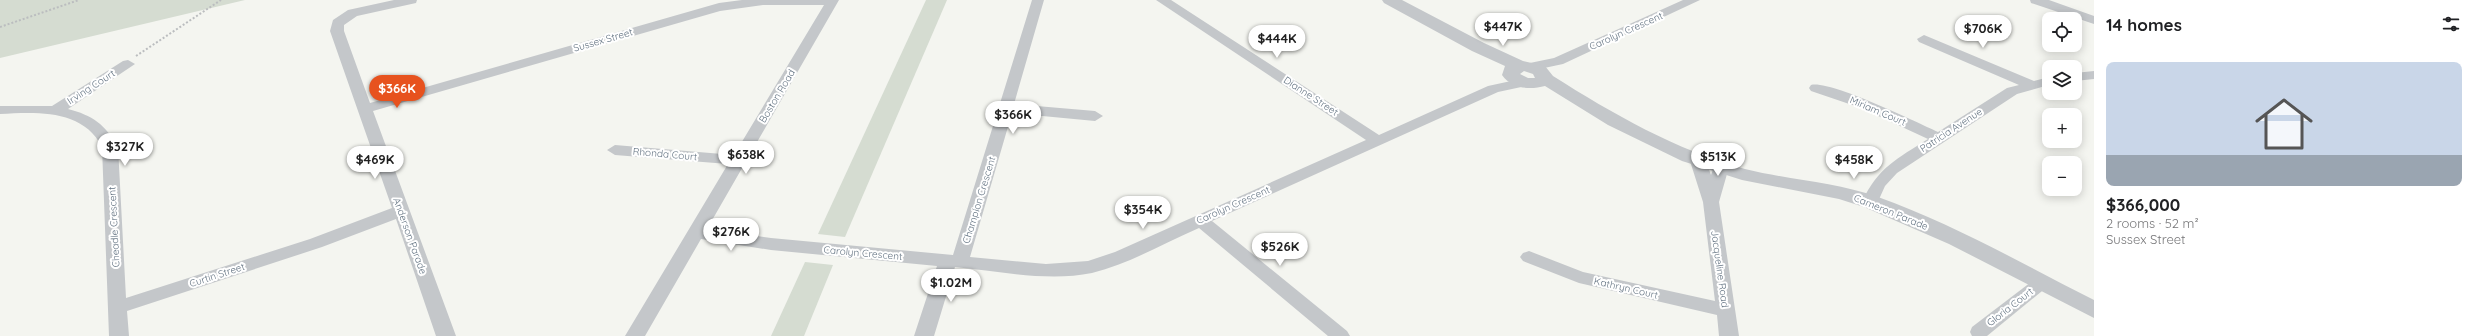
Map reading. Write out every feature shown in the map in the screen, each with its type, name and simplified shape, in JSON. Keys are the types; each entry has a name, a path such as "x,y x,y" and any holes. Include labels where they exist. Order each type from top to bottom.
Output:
{"street":[{"name":"Champion Crescent","path":"924,336 954,261 1006,108 1038,0"},
{"name":"Dianne Street","path":"1162,0 1378,140"},
{"name":"Carolyn Crescent","path":"693,237 1046,270 1077,269 1121,256 1694,0"},
{"path":"2036,0 2094,20"},
{"name":"Anderson Parade","path":"406,1 338,23 337,31 446,336"},
{"name":"Sussex Street","path":"364,107 719,7 783,1 832,3"},
{"name":"Cameron Parade","path":"1398,1 1527,75 1660,145 1721,168 1870,202 1926,226 2094,310"},
{"name":"Boston Road","path":"635,336 832,3"},
{"path":"1924,39 2030,84"},
{"name":"Irving Court","path":"54,111 128,64"},
{"path":"2082,76 2094,75"},
{"name":"Patricia Avenue","path":"1870,202 1882,176 1994,101 2030,84 2042,82"},
{"name":"Miriam Court","path":"1816,88 1866,105 1938,138"},
{"path":"1006,108 1095,116"},
{"name":"Cheadle Crescent","path":"0,110 54,111 92,122 107,138 110,148 119,336"},
{"name":"Rhonda Court","path":"615,150 738,160"},
{"name":"Jacqueline Road","path":"1698,160 1711,202 1729,336"},
{"name":"Jacqueline Road","path":"1711,202 1721,168"},
{"name":"Curtin Street","path":"118,307 402,214"},
{"path":"1200,220 1340,336"},
{"name":"Kathryn Court","path":"1529,258 1579,277 1725,310"},
{"name":"Gloria Court","path":"1979,332 2041,283"}],"path":[{"path":"0,27 79,0"},
{"path":"128,64 140,52 222,0"}],"shaded area":[{"path":"0,0 245,0 0,58"},
{"path":"926,0 947,0 845,237 818,234"},
{"path":"805,262 833,265 804,336 771,336"}]}
